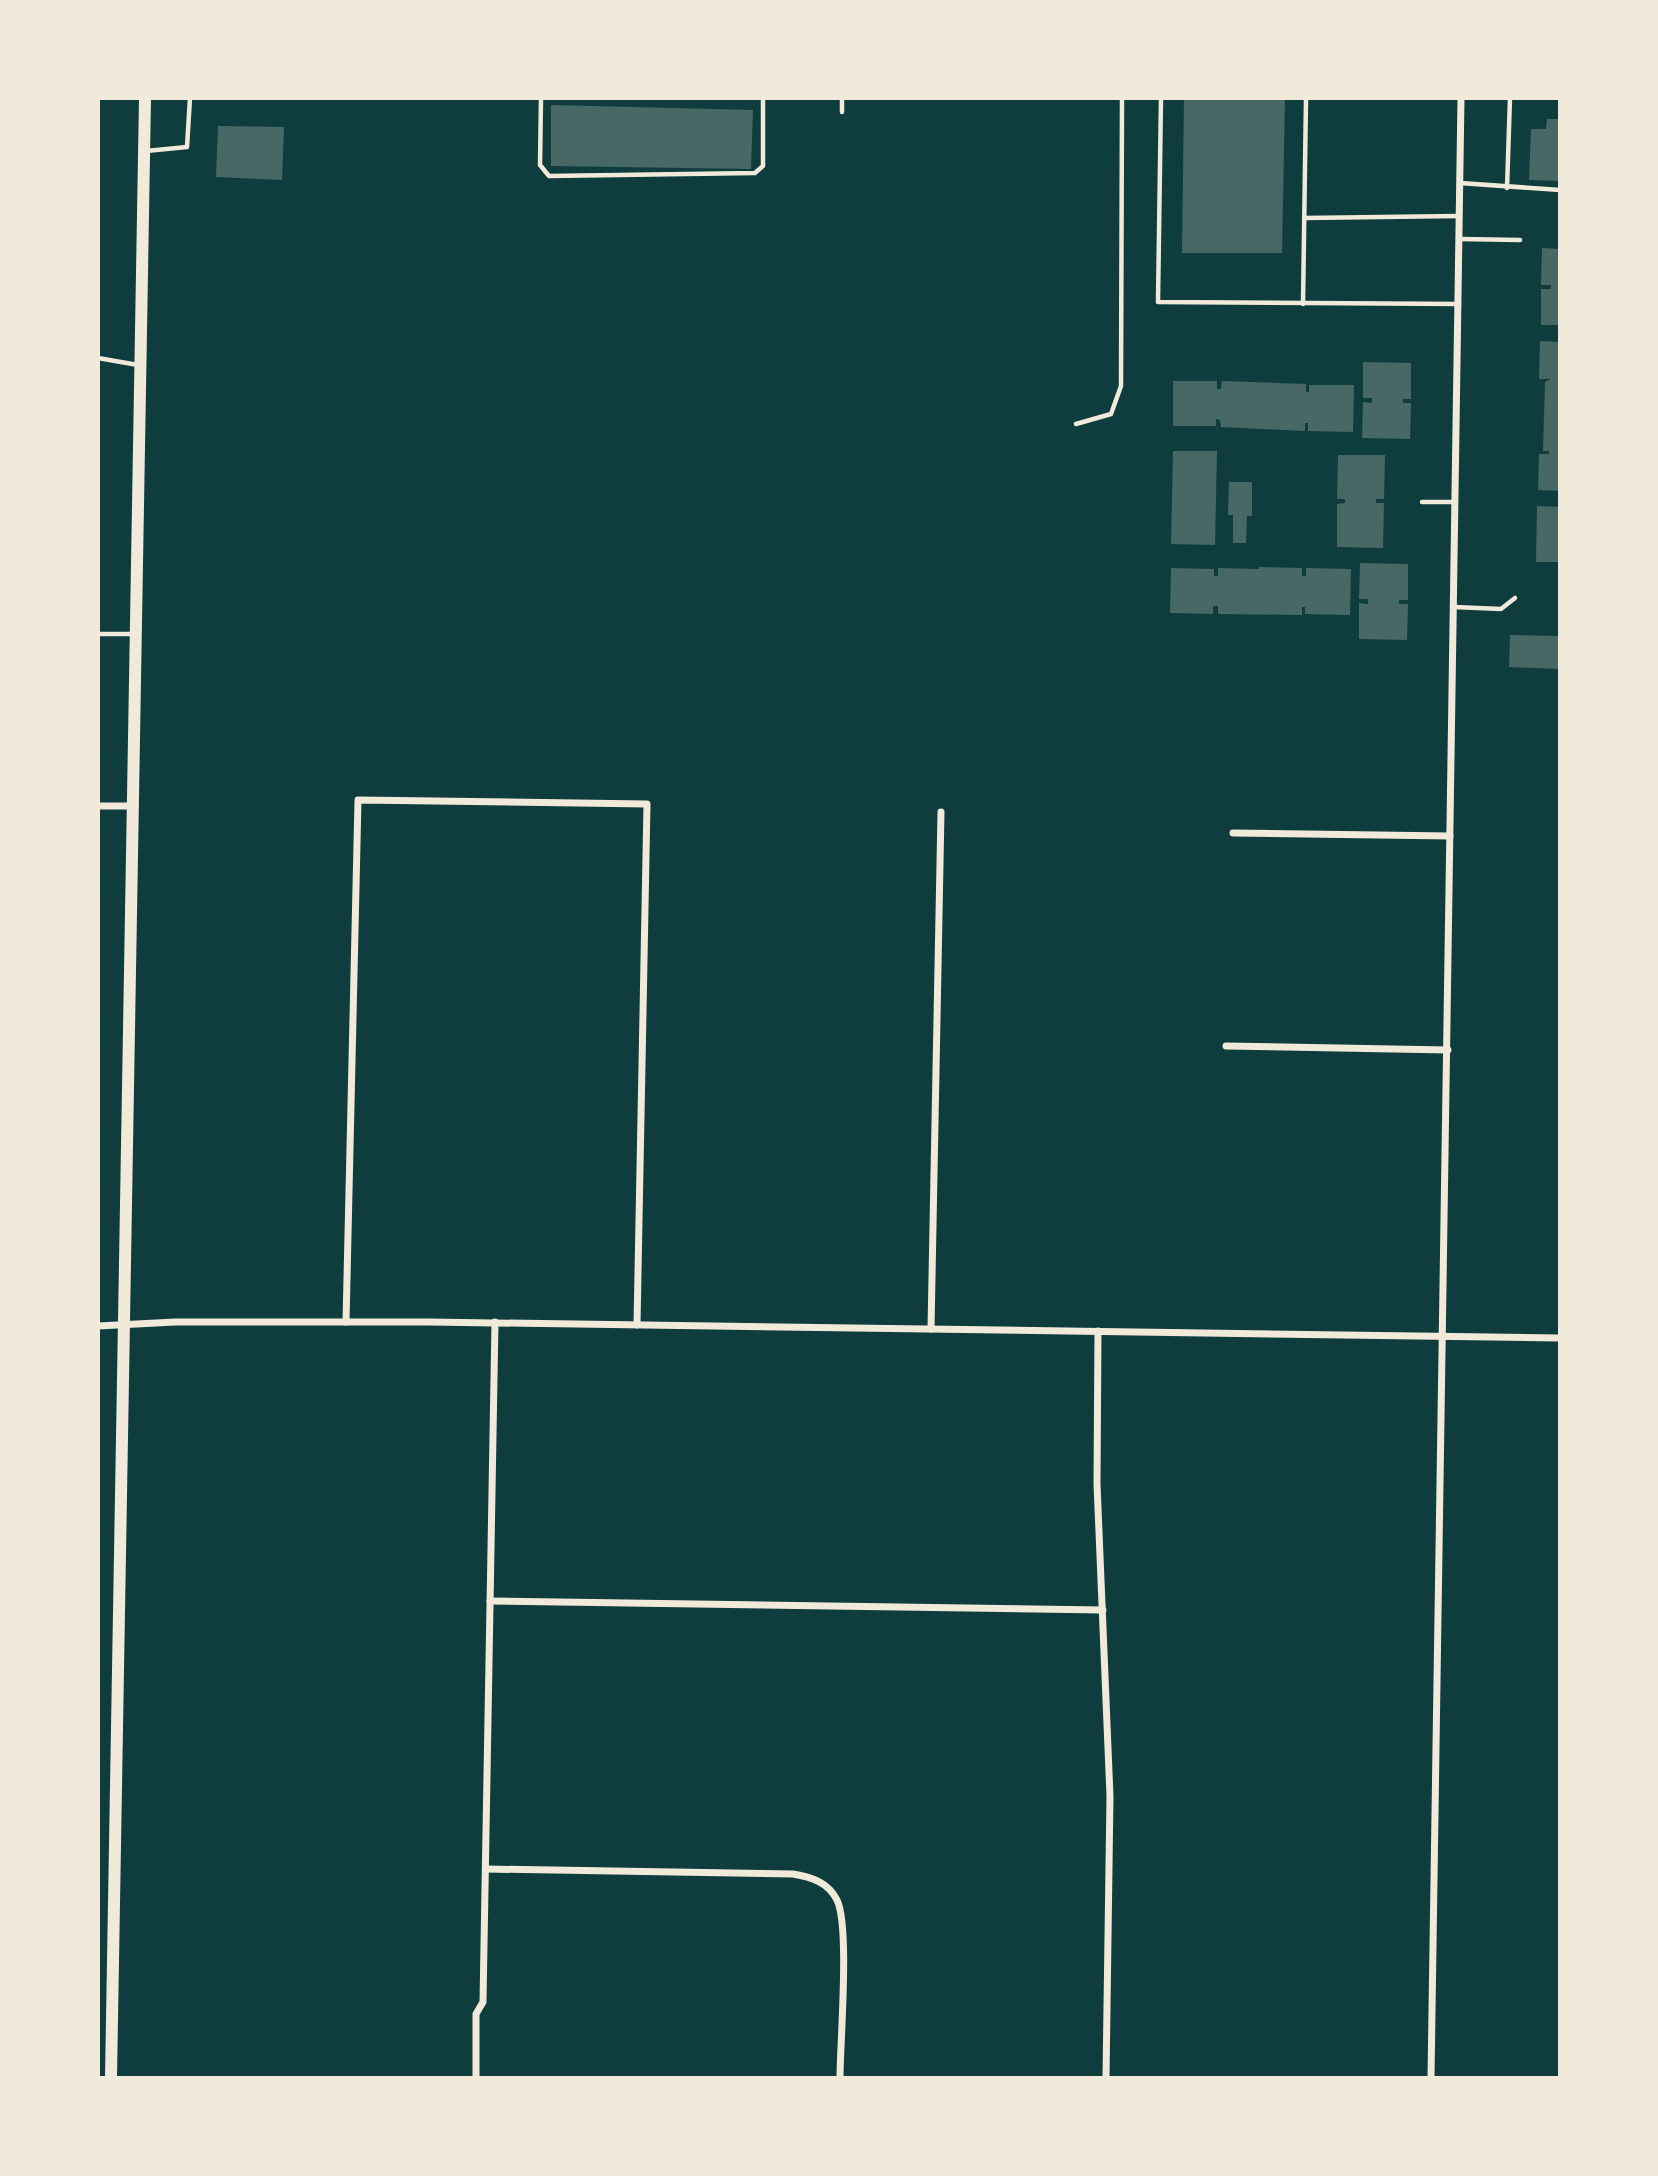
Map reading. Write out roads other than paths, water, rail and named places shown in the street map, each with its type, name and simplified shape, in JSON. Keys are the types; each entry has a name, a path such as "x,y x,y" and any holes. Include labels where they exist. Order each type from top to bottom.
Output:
{"street":[{"path":"111,2078 135,806 145,98"},
{"path":"1430,2078 1461,98"},
{"path":"346,1322 358,800 647,804 637,1325"},
{"path":"98,806 135,806"},
{"path":"931,1329 941,812"},
{"path":"1233,833 1450,836"},
{"path":"1226,1046 1448,1050"},
{"path":"98,1326 175,1322 495,1322 1560,1338"},
{"path":"476,2078 477,2014 483,2002 495,1322"},
{"path":"1098,1331 1097,1484 1110,1796 1106,2078"},
{"path":"490,1601 1103,1610"},
{"path":"486,1869 793,1874 817,1880 830,1889 837,1900 842,1931 840,2078"}],"lane":[{"path":"144,151 187,147 190,98"},
{"path":"541,98 540,165 549,176 755,173 763,166 763,98"},
{"path":"842,98 842,112"},
{"path":"1076,425 1111,414 1121,386 1122,98"},
{"path":"1161,98 1158,302 1459,304"},
{"path":"1303,304 1306,98"},
{"path":"1507,188 1510,98"},
{"path":"1460,183 1560,190"},
{"path":"1304,218 1460,216"},
{"path":"1459,239 1520,240"},
{"path":"98,358 141,365"},
{"path":"1422,502 1455,502"},
{"path":"1454,607 1501,610 1515,598"},
{"path":"98,634 137,635"}]}
